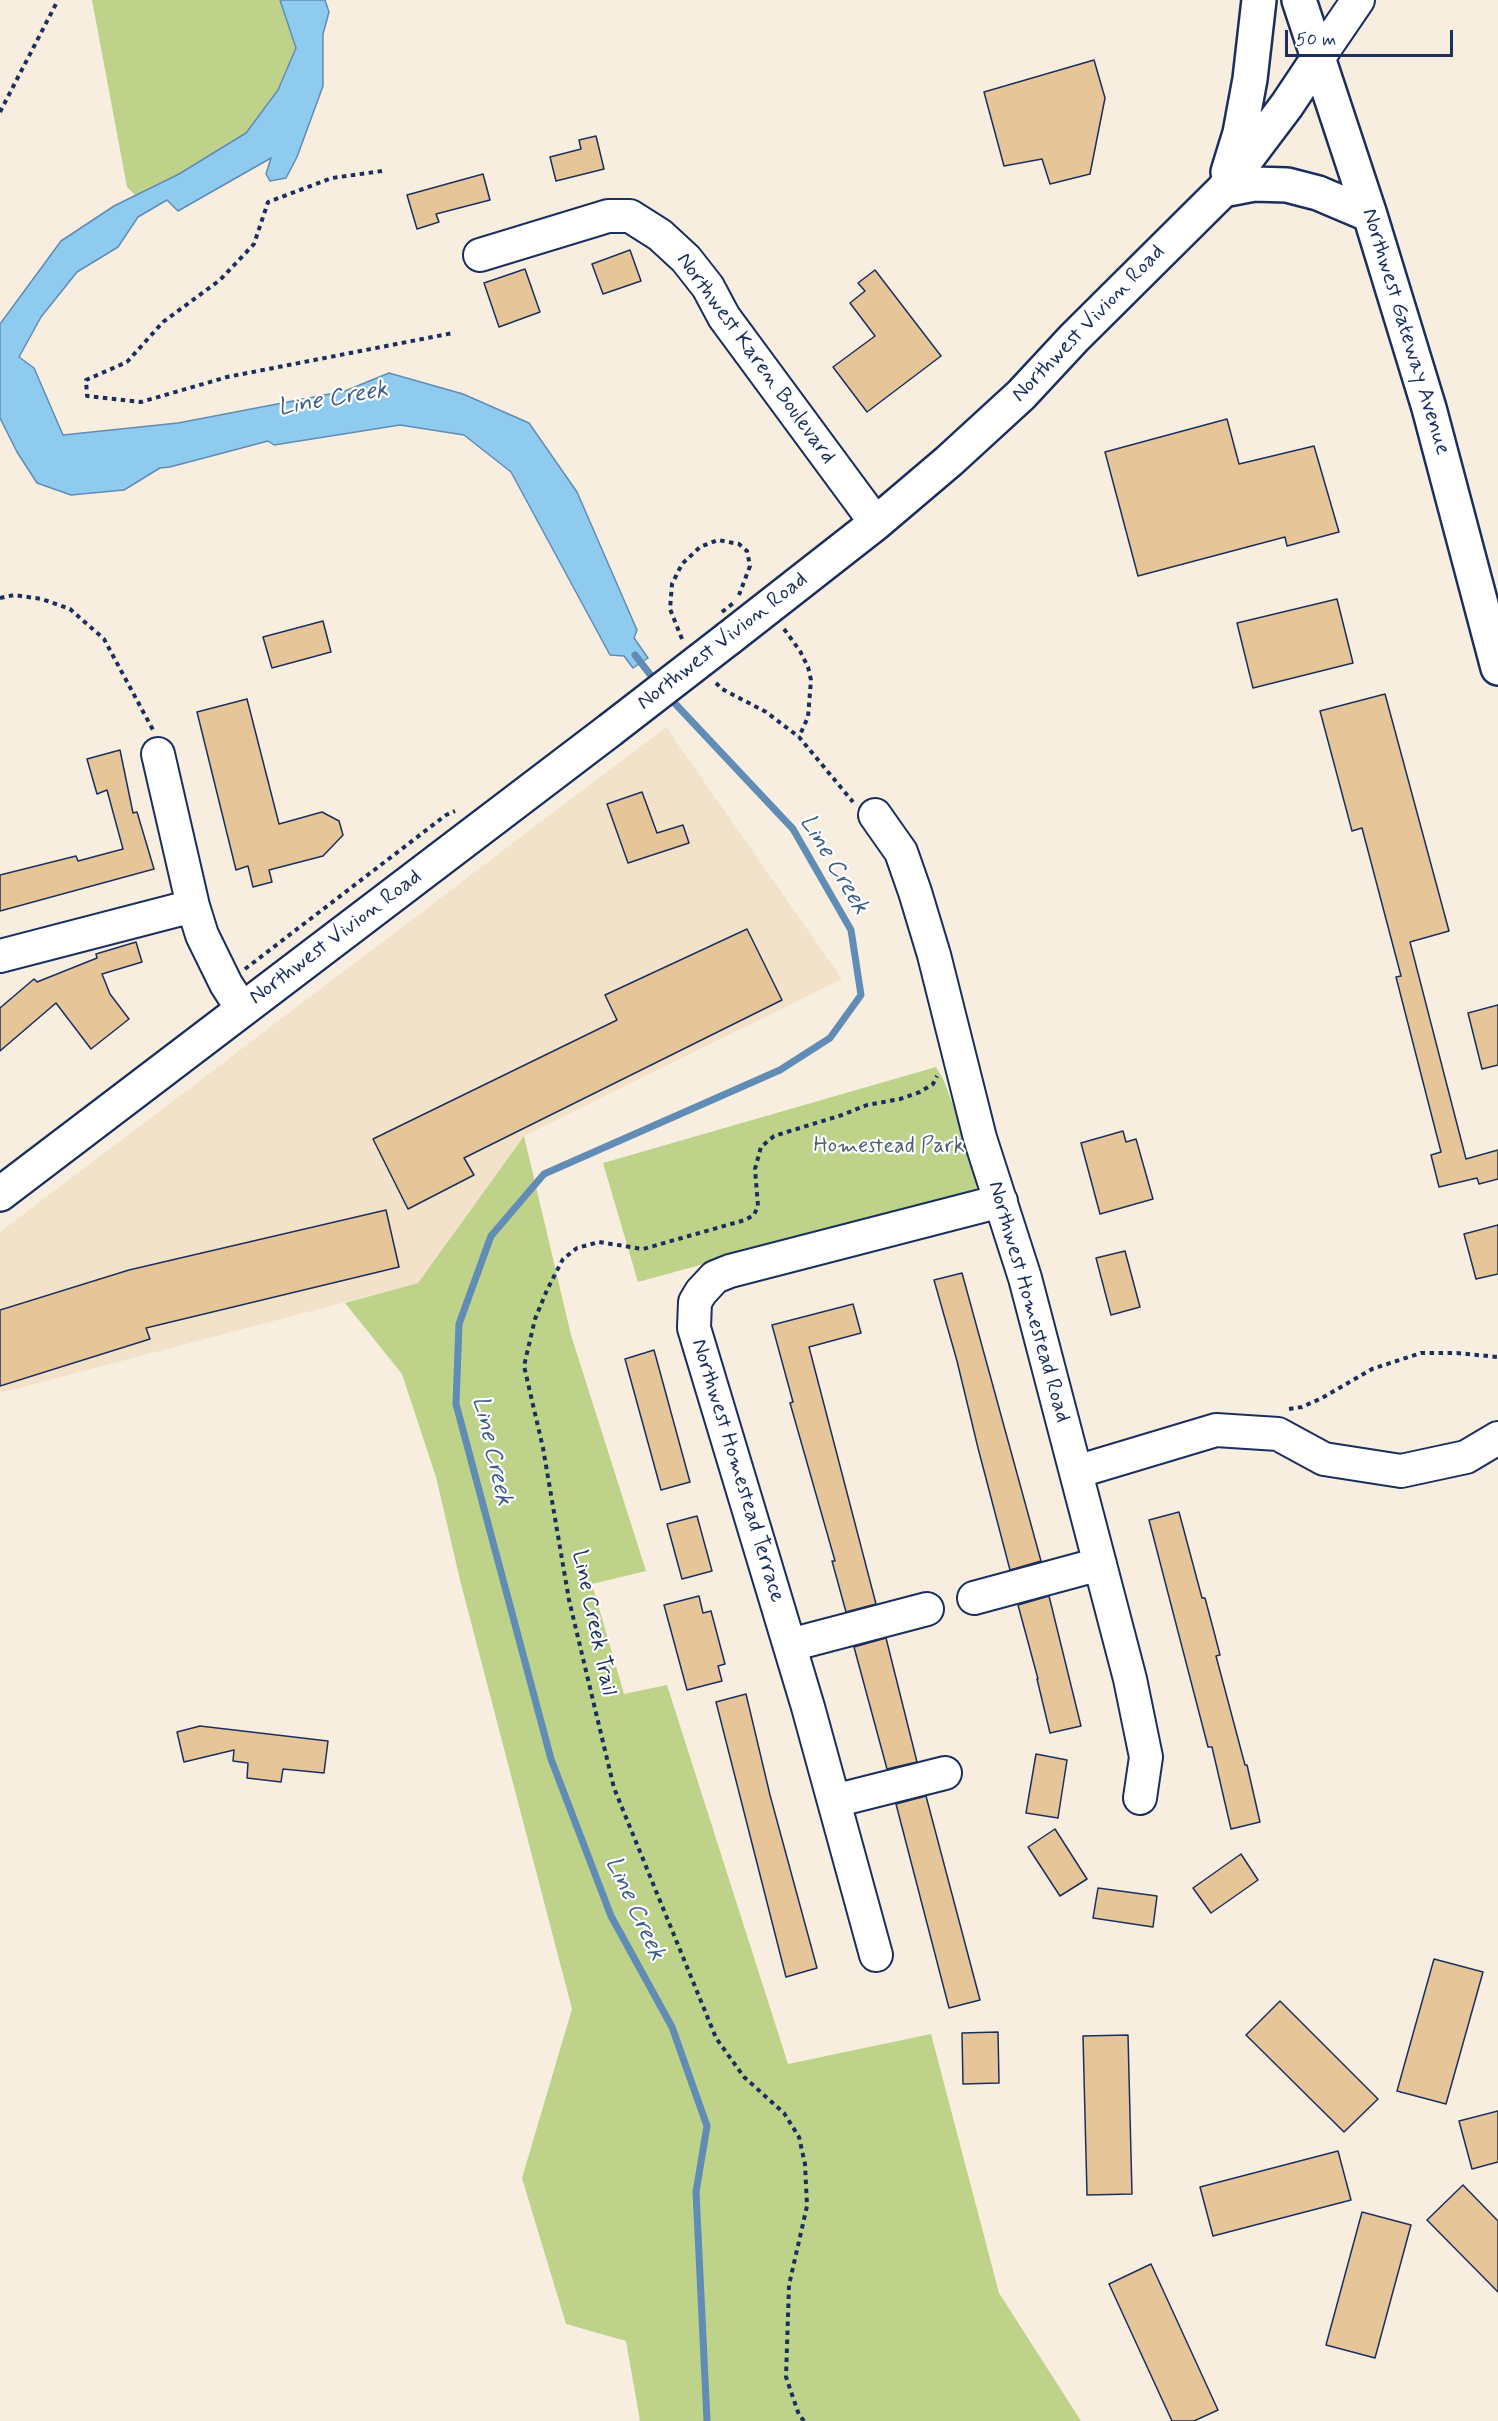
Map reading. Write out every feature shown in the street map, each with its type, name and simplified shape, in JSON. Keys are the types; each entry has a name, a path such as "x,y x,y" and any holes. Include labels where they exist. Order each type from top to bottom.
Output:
{"main road":[{"path":"1259,0 1250,79 1240,134 1223,190 1254,184 1287,185 1318,193 1370,215"},
{"name":"Northwest Gateway Avenue","path":"1299,0 1370,215 1430,408 1498,668"},
{"name":"Northwest Vivion Road","path":"0,1194 610,730 876,523 949,461 1021,395 1082,330 1223,190 1287,105 1317,60"}],"street":[{"name":"Northwest Vivion Road","path":"1317,60 1358,0"},
{"name":"Northwest Karen Boulevard","path":"480,255 608,216 630,216 660,235 686,259 708,287 724,317 876,523"},
{"path":"158,754 193,906 202,935 226,984 242,1010"},
{"name":"Northwest Homestead Road","path":"865,809 901,852 915,892 934,955 980,1138 1025,1278 1130,1679 1146,1758 1140,1798"},
{"path":"0,956 193,906"},
{"name":"Northwest Homestead Terrace","path":"876,1955 790,1645 694,1328 695,1302 715,1278 729,1271 1000,1201"},
{"path":"1076,1472 1216,1430 1278,1434 1324,1459 1401,1471 1466,1457 1498,1438"},
{"path":"974,1598 1100,1564"},
{"path":"790,1645 927,1609"},
{"path":"834,1801 945,1773"}],"path":[{"path":"0,111 58,0"},
{"path":"382,171 332,178 268,202 254,244 220,280 163,322 127,362 86,380 87,396 141,402 227,377 453,333"},
{"path":"684,642 678,633 670,609 672,584 682,564 700,547 718,540 739,544 747,551 750,566 736,601"},
{"path":"0,598 14,595 42,599 70,609 104,639 149,721 156,737 158,754"},
{"path":"783,628 800,651 808,667 811,680 808,717 799,737"},
{"path":"708,676 722,689 766,711 799,737 865,809"},
{"name":"Line Creek Trail","path":"804,2421 799,2415 786,2377 789,2285 807,2206 806,2164 800,2137 784,2113 744,2077 716,2038 614,1788 569,1600 543,1448 524,1366 535,1319 547,1290 563,1259 577,1248 599,1242 643,1250 745,1220 754,1215 758,1206 755,1168 761,1148 774,1136 867,1105 900,1099 920,1092 933,1084 942,1067"},
{"path":"1284,1409 1302,1407 1372,1369 1421,1353 1449,1352 1498,1357"}],"shaded area":[{"path":"666,727 842,979 524,1136 418,1283 0,1393 0,1232"}],"green space":[{"path":"92,0 280,0 296,48 278,90 246,133 179,174 135,195 127,187"},
{"name":"Homestead Park","path":"936,1067 944,1081 979,1174 977,1187 974,1190 638,1282 603,1163"},
{"path":"524,1136 571,1335 646,1571 592,1584 624,1694 667,1685 788,2064 931,2034 999,2293 1081,2421 640,2421 626,2341 566,2324 522,2178 572,2009 461,1584 436,1477 402,1374 345,1303 418,1283"}],"water":[{"path":"280,0 325,0 329,12 323,34 323,86 297,157 286,178 270,181 266,174 271,158 178,211 167,200 138,217 118,247 77,272 41,317 19,357 34,368 63,435 178,423 345,391 389,373 463,394 529,423 577,492 637,630 634,638 648,658 633,668 624,656 610,655 511,472 464,435 400,425 274,445 268,441 160,468 124,490 71,495 37,483 17,452 0,418 0,324 61,241 114,206 179,174 246,133 278,90 296,48"}],"building":[{"path":"1094,60 1105,98 1090,174 1050,184 1042,159 1004,166 984,92"},
{"path":"596,136 604,169 556,181 550,157 581,149 579,140"},
{"path":"483,174 490,200 436,214 439,222 417,229 407,195"},
{"path":"630,250 641,281 603,294 592,264"},
{"path":"525,269 540,312 499,327 484,283"},
{"path":"875,270 941,356 867,412 833,367 875,336 850,303 865,291 858,283"},
{"path":"1227,419 1239,464 1314,446 1339,532 1287,546 1285,537 1138,576 1105,452"},
{"path":"1337,599 1353,663 1253,688 1237,623"},
{"path":"323,621 331,652 272,668 263,637"},
{"path":"1385,694 1449,931 1410,942 1466,1159 1498,1150 1498,1179 1479,1184 1477,1178 1439,1187 1431,1155 1441,1152 1396,977 1401,976 1362,828 1352,831 1320,711"},
{"path":"247,699 279,824 322,812 339,821 343,835 323,856 269,870 272,882 253,887 248,866 236,870 197,712"},
{"path":"120,750 133,813 137,812 154,869 0,911 0,875 76,856 78,861 123,849 107,790 97,794 87,759"},
{"path":"642,792 657,833 683,825 689,843 628,863 607,804"},
{"path":"747,929 782,1000 464,1158 474,1175 408,1209 373,1139 617,1020 605,995"},
{"path":"136,942 142,962 102,974 110,994 129,1019 91,1049 56,1003 0,1051 0,1008 34,979 37,982 97,958 96,954"},
{"path":"1498,1005 1498,1065 1482,1069 1468,1013"},
{"path":"1123,1131 1126,1142 1136,1139 1153,1199 1100,1214 1081,1143"},
{"path":"386,1210 399,1267 146,1328 150,1339 0,1386 0,1310 129,1270"},
{"path":"1498,1225 1498,1274 1476,1279 1464,1234"},
{"path":"1125,1251 1140,1307 1111,1315 1096,1258"},
{"path":"962,1273 1041,1561 1010,1570 934,1280"},
{"path":"853,1304 861,1333 809,1347 876,1604 846,1612 832,1561 835,1561 790,1403 793,1402 772,1325"},
{"path":"654,1350 690,1482 661,1490 625,1359"},
{"path":"1179,1512 1202,1598 1205,1598 1213,1628 1220,1655 1216,1656 1245,1765 1247,1765 1260,1822 1231,1829 1212,1747 1208,1747 1149,1520"},
{"path":"697,1516 712,1571 682,1579 667,1524"},
{"path":"699,1596 703,1613 711,1611 725,1664 718,1666 722,1681 687,1690 664,1605"},
{"path":"1049,1596 1081,1726 1050,1733 1018,1605"},
{"path":"886,1638 917,1762 887,1769 854,1647"},
{"path":"746,1694 770,1795 817,1968 786,1977 716,1702"},
{"path":"200,1726 328,1741 324,1773 283,1769 281,1782 247,1778 248,1763 233,1761 234,1750 184,1762 177,1732"},
{"path":"1036,1754 1067,1760 1058,1818 1026,1813"},
{"path":"926,1796 980,2000 949,2008 896,1804"},
{"path":"1055,1829 1087,1879 1060,1896 1028,1847"},
{"path":"1241,1854 1258,1880 1211,1913 1193,1888"},
{"path":"1098,1888 1157,1896 1153,1927 1093,1918"},
{"path":"1434,1959 1483,1972 1446,2104 1397,2091"},
{"path":"1280,2001 1378,2099 1344,2132 1246,2035"},
{"path":"998,2032 999,2083 963,2084 962,2033"},
{"path":"1128,2035 1132,2194 1087,2195 1083,2036"},
{"path":"1498,2111 1498,2162 1472,2169 1459,2121"},
{"path":"1338,2151 1351,2200 1213,2236 1200,2187"},
{"path":"1463,2185 1498,2221 1498,2292 1427,2220"},
{"path":"1362,2212 1411,2225 1375,2358 1326,2345"},
{"path":"1151,2264 1218,2410 1194,2421 1172,2421 1109,2284"}],"waterway":[{"name":"Line Creek","path":"635,655 656,682"},
{"name":"Line Creek","path":"667,695 793,829 851,930 861,995 830,1038 780,1070 544,1174 491,1236 459,1324 456,1404 551,1759 611,1916 672,2027 707,2126 696,2192 707,2421"}]}
